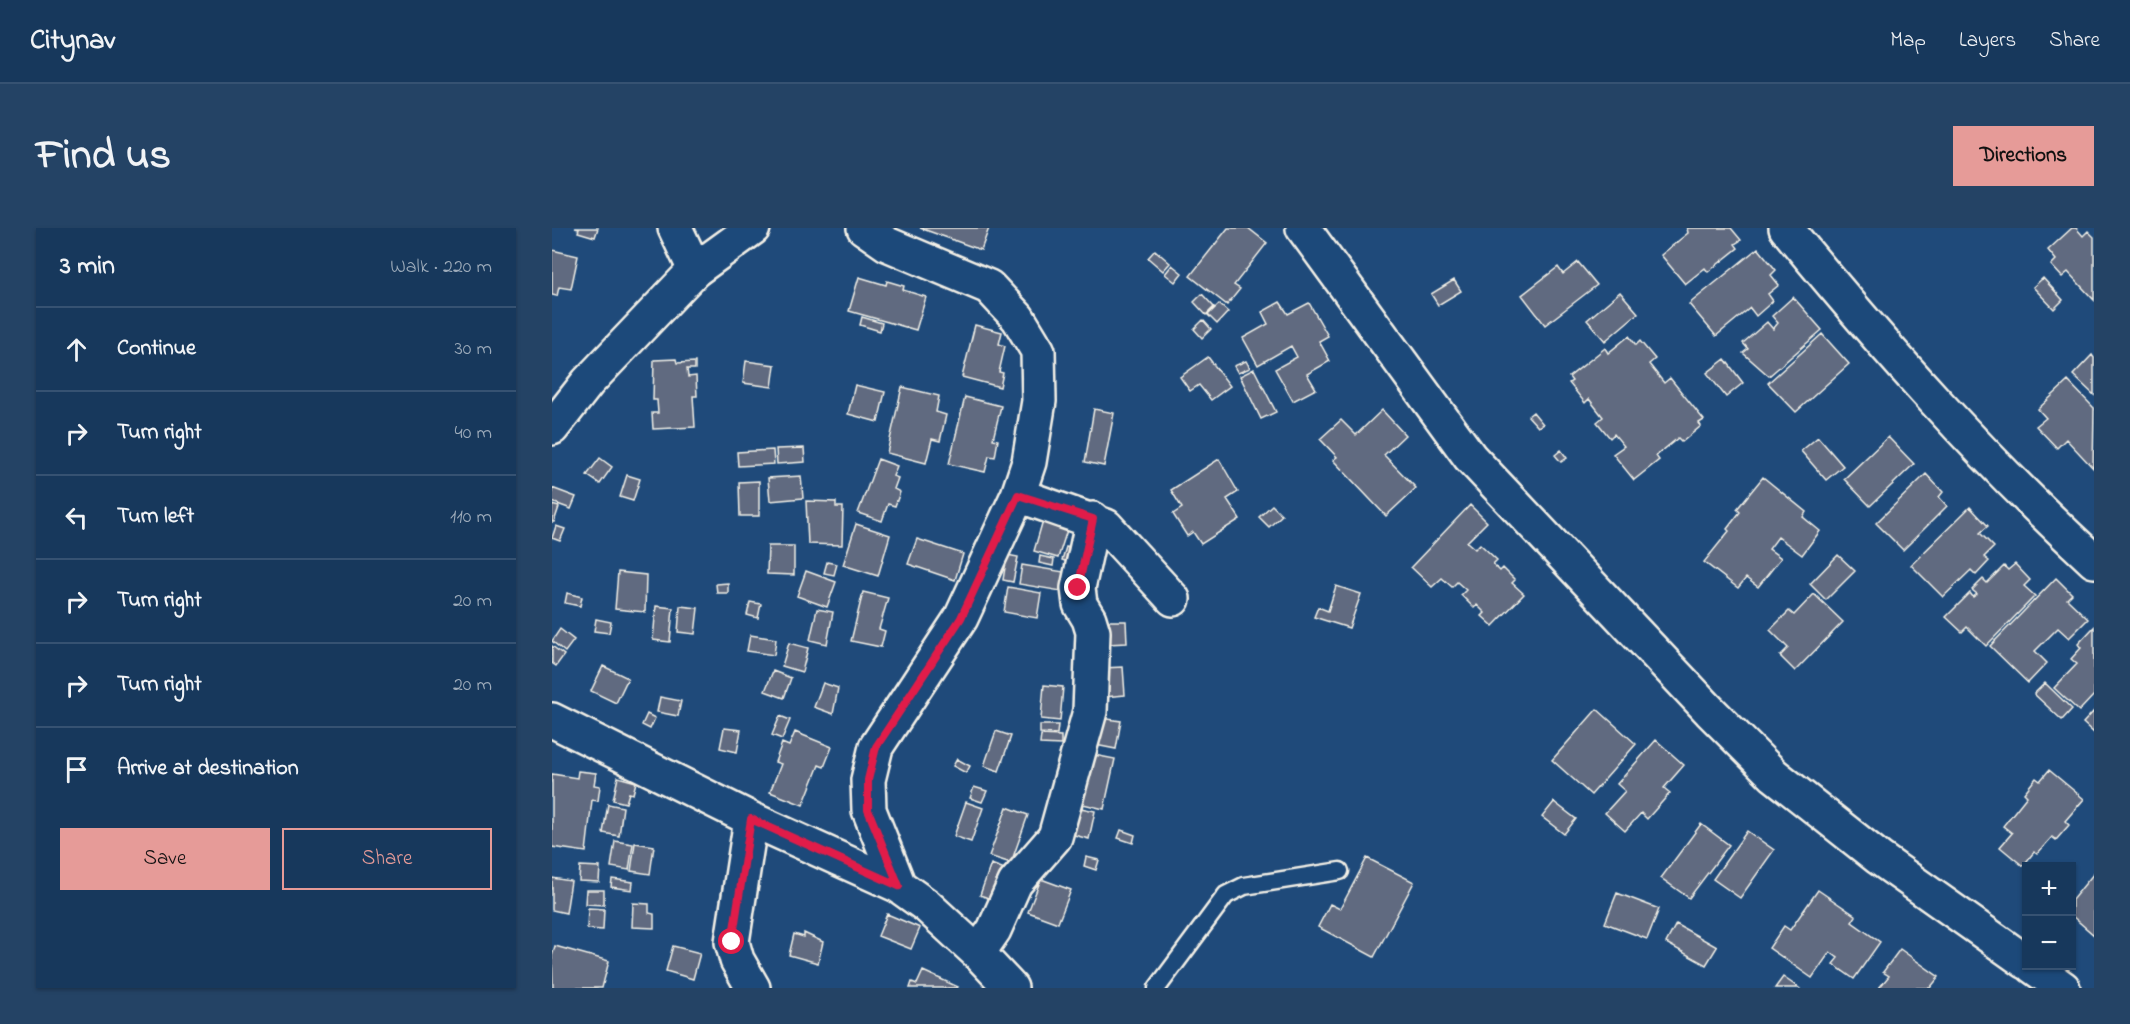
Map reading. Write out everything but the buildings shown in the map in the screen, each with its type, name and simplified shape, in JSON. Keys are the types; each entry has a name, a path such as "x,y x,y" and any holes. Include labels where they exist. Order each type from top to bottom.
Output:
{"street":[{"path":"675,228 695,270"},
{"path":"552,428 588,382 695,270 753,228"},
{"path":"864,228 887,244 989,287 1018,318 1038,351 1039,401 1029,462 1018,495 961,618 876,747 868,780 868,810 899,886"},
{"path":"1303,228 1470,457 1710,711 1774,775 1879,858 2022,959"},
{"path":"1786,228 1848,304 1955,424 2094,561"},
{"path":"1018,495 1093,519 1106,526 1173,599"},
{"path":"978,953 994,930 1015,884 1055,837 1090,711 1093,632 1080,604 1078,588 1093,519"},
{"path":"552,720 751,819 899,886 927,906 978,953 1011,988"},
{"path":"751,819 732,942 737,960 753,988"},
{"path":"2037,970 2063,988"}],"lane":[{"path":"1157,988 1226,895 1244,886 1340,871"}],"route":[{"path":"732,942 751,819 899,886 868,810 868,780 876,747 939,655 961,618 1018,495 1093,519 1078,588"}]}
